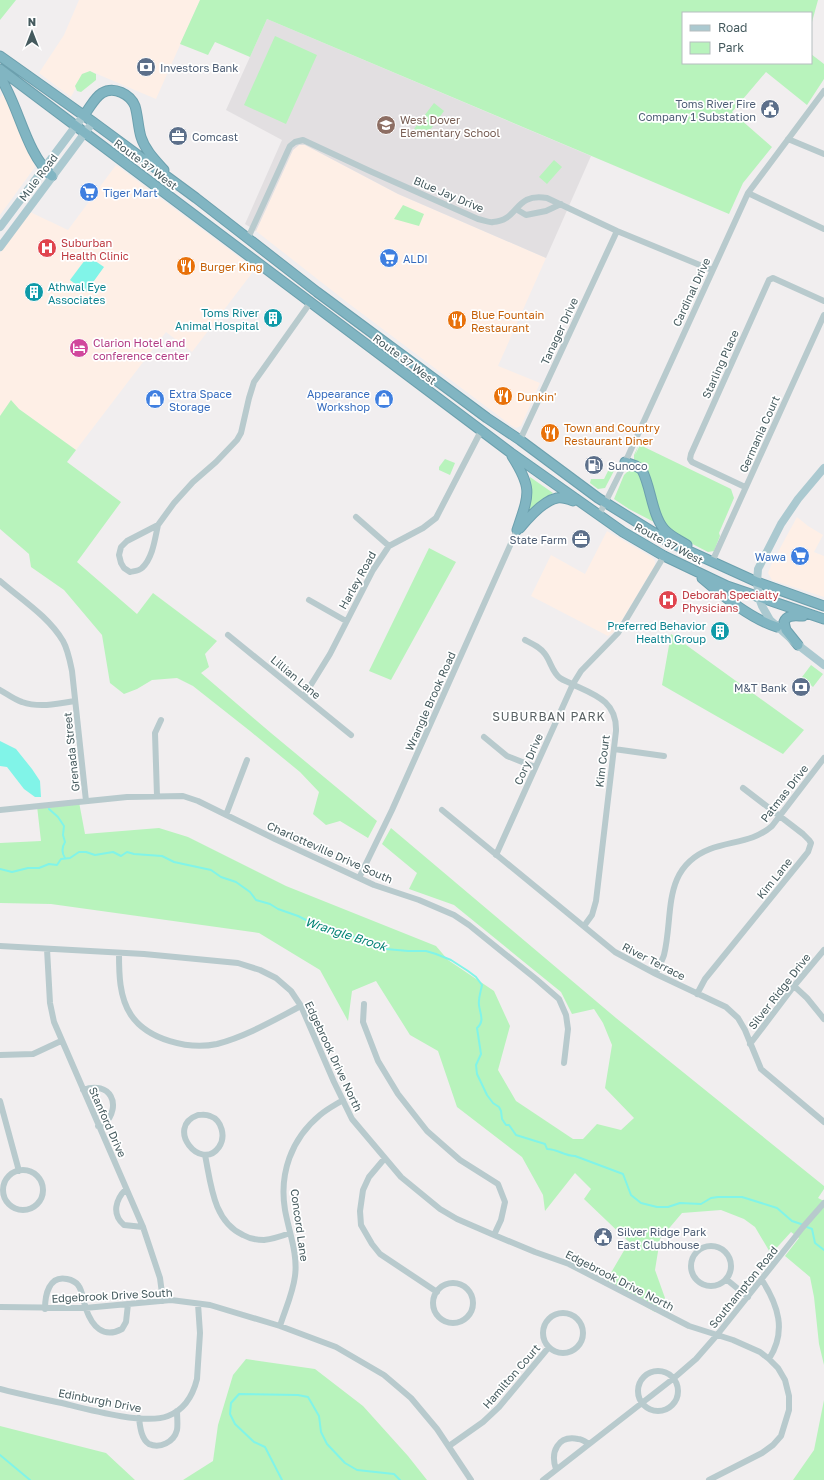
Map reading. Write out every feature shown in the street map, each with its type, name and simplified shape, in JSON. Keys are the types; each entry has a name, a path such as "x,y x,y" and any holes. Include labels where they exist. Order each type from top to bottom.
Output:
{"highway":[{"name":"Route 37 West","path":"0,56 84,115 172,180 317,292 483,416 520,440 606,503 669,542 757,582 824,606"},
{"name":"Route 37 West","path":"0,69 481,431 623,532 664,556 727,586 824,619"},
{"path":"0,76 8,89 28,141 44,169 52,176"},
{"path":"84,115 97,97 103,92 112,90 119,91 131,98 135,107 141,137 147,149 172,180"},
{"path":"511,453 526,480 527,490 526,502 517,530"},
{"path":"625,462 642,470 663,528 672,536 710,561"},
{"path":"517,530 541,507 556,498 562,497 582,504"},
{"path":"693,570 719,592 763,623 777,627"},
{"path":"798,645 786,630 784,622 785,618 792,616 813,616"}],"main road":[{"name":"Mule Road","path":"0,227 84,115"},
{"name":"Mule Road","path":"0,245 93,122"},
{"path":"824,468 821,475 798,499 781,524 758,569 757,582 759,598 770,620 798,645 824,665"}],"street":[{"name":"Cardinal Drive","path":"599,515 625,462 748,193 824,91"},
{"path":"788,139 824,154"},
{"name":"Blue Jay Drive","path":"248,238 290,146 298,140 303,140 372,172 492,223 510,216 525,200 534,196 547,198 617,231 712,270"},
{"path":"748,193 824,229"},
{"path":"516,209 526,215 546,211 561,204"},
{"name":"Tanager Drive","path":"520,440 617,231"},
{"name":"Starling Place","path":"745,487 692,462 690,459 694,447 770,278 824,301"},
{"path":"158,525 127,541 121,547 119,555 124,568 130,572 143,567 149,558 158,525 174,503 193,482 238,440 254,382 310,303"},
{"name":"Germania Court","path":"710,561 824,314"},
{"name":"Harley Road","path":"304,696 330,654 373,570 389,546 423,528 436,518 481,431"},
{"path":"356,517 389,546"},
{"name":"Wrangle Brook Road","path":"359,878 392,810 517,530"},
{"name":"Cory Drive","path":"496,855 573,684 581,671 618,633 664,556"},
{"name":"Grenada Street","path":"0,581 46,619 63,642 69,655 86,801"},
{"path":"309,600 346,621"},
{"name":"Lillian Lane","path":"228,635 351,735"},
{"name":"Kim Court","path":"525,640 540,648 544,652 557,675 599,696 608,704 616,720 616,731 596,901 592,915 584,926"},
{"name":"Grenada Street","path":"0,690 21,702 34,705 52,705 75,701"},
{"path":"157,796 155,733 156,727 161,720"},
{"path":"484,737 507,756 535,768"},
{"path":"614,749 664,756"},
{"name":"Patmas Drive","path":"656,974 664,955 671,896 677,879 685,866 696,856 710,849 754,838 764,833 780,816 824,758"},
{"path":"226,815 247,760"},
{"name":"Kim Lane","path":"697,994 705,979 808,852 810,844 809,840 743,788"},
{"name":"Charlotteville Drive South","path":"0,810 127,797 182,796 198,801 374,885 419,900 454,915 475,930 553,994 561,1003 566,1015 568,1029 564,1063"},
{"name":"River Terrace","path":"442,810 615,952 726,1008 738,1018 745,1030 761,1069 824,1122"},
{"name":"Edgebrook Drive North","path":"0,946 144,954 238,963 260,970 276,978 290,991 301,1006 320,1053 352,1119 401,1177 440,1209 457,1219 494,1235 569,1264 689,1326 733,1340 760,1352 769,1358"},
{"name":"Stanford Drive","path":"47,949 50,1003 54,1022 143,1227 160,1278 164,1301"},
{"name":"Silver Ridge Drive","path":"750,1044 794,986 824,950"},
{"path":"119,953 119,972 121,984 124,1000 130,1014 138,1024 148,1031 160,1038 181,1045 202,1046 216,1044 240,1037 301,1006"},
{"path":"794,986 807,998 824,1019"},
{"path":"364,1004 363,1022 378,1061 398,1094 432,1136 460,1160 498,1184 505,1202 501,1220 494,1235"},
{"path":"0,1055 33,1054 61,1041"},
{"path":"83,1090 91,1087 100,1087 111,1095 113,1104 112,1115 104,1125 98,1126"},
{"name":"Concord Lane","path":"280,1326 295,1276 294,1253 285,1209 284,1184 292,1150 302,1134 320,1115 343,1100"},
{"path":"0,1101 19,1171"},
{"path":"198,1115 212,1116 219,1122 221,1128 222,1140 219,1147 213,1152 205,1155 197,1153 188,1146 185,1141 185,1126 198,1115"},
{"path":"205,1155 212,1191 218,1210 233,1230 250,1239 258,1240 275,1238 290,1233"},
{"path":"384,1158 369,1177 363,1190 360,1211 361,1225 372,1244 380,1254 437,1292"},
{"path":"26,1170 32,1172 42,1183 42,1196 39,1202 28,1210 14,1208 9,1205 3,1194 5,1182 8,1177 19,1171 26,1170"},
{"path":"126,1189 117,1201 116,1206 118,1218 124,1225 143,1227"},
{"name":"Southampton Road","path":"543,1480 674,1378 696,1359 824,1203"},
{"path":"712,1246 724,1251 731,1261 730,1274 726,1279 716,1286 704,1284 699,1281 692,1271 691,1265 696,1254 706,1247 712,1246"},
{"path":"45,1308 45,1298 49,1286 53,1282 62,1278 74,1281 80,1287 85,1308 91,1321 103,1332 111,1334 122,1329 126,1322 128,1304"},
{"path":"726,1279 748,1297"},
{"path":"709,1480 762,1453 773,1445 781,1436 789,1410 789,1396 785,1380 778,1368 769,1358 777,1343 778,1319 775,1302 762,1280"},
{"path":"453,1283 465,1287 472,1297 472,1310 469,1315 464,1320 457,1322 451,1323 444,1320 435,1311 433,1304 437,1292 447,1284 453,1283"},
{"name":"Edgebrook Drive South","path":"0,1307 85,1308 164,1301 210,1305 280,1326 336,1347 384,1375 411,1398 437,1429 471,1480"},
{"name":"Edinburgh Drive","path":"0,1389 107,1414 147,1419 168,1417 183,1407 191,1397 197,1379 200,1333 198,1304"},
{"name":"Hamilton Court","path":"568,1314 574,1316 582,1326 582,1340 579,1346 568,1353 554,1351 549,1347 543,1336 543,1329 550,1318 555,1315 568,1314"},
{"name":"Hamilton Court","path":"449,1446 483,1422 499,1407 549,1347"},
{"path":"662,1371 674,1378 678,1390 675,1402 671,1407 659,1411 647,1408 642,1403 639,1397 639,1383 648,1373 662,1371"},
{"path":"139,1418 140,1429 146,1440 150,1444 162,1445 172,1440 177,1431 177,1411"},
{"path":"556,1469 553,1456 560,1442 568,1438 579,1439 589,1444"}],"shaded area":[{"path":"79,0 200,0 156,99 90,71 83,74 71,97 39,73 64,35"},
{"name":"West Dover Elementary School","path":"267,19 591,156 546,258 398,194 305,145 299,145 293,150 256,231 245,224 282,140 226,110"},
{"path":"5,90 10,99 35,167 0,215 0,98"},
{"path":"299,145 305,145 398,194 546,258 498,366 540,383 521,426 516,428 512,426 348,303 256,231 293,150"},
{"path":"116,165 255,269 192,352 166,332 76,450 19,409 11,401 0,416 0,253 30,212 68,230"},
{"path":"797,517 823,535 814,552 824,556 824,597 772,580 768,573"},
{"path":"607,531 653,558 655,561 655,565 616,630 608,636 531,596 551,555 585,574"}],"green space":[{"path":"0,0 16,0 0,20"},
{"path":"200,0 818,0 812,22 812,12 682,12 682,64 812,64 812,55 824,64 824,79 807,105 766,72 732,112 772,147 743,183 729,214 267,19 250,57 215,42 208,55 180,44"},
{"path":"275,36 317,55 286,124 244,105"},
{"path":"90,71 96,74 96,80 81,92 77,91 75,86 82,74"},
{"path":"434,103 444,111 425,137 414,129"},
{"path":"554,160 562,167 547,184 539,177"},
{"path":"403,205 424,214 419,226 394,219"},
{"path":"11,400 19,409 76,450 67,462 121,502 77,562 137,614 153,593 217,641 205,654 209,667 201,673 377,821 368,838 340,821 326,825 313,814 319,792 300,772 193,686 177,678 152,680 137,689 124,694 110,683 102,635 64,590 31,567 29,554 0,529 0,416"},
{"path":"639,444 635,455 640,445 731,489 734,498 719,533 720,536 714,551 708,552 677,536 666,525 637,463 634,461 634,455"},
{"path":"445,459 455,463 450,475 439,470 439,467"},
{"path":"616,467 605,488 598,489 590,483 591,479 604,479 609,469"},
{"path":"630,469 634,469 640,473 655,521 654,522 614,499 624,475"},
{"path":"530,477 553,493 528,511 531,496"},
{"path":"429,548 456,562 391,680 369,671"},
{"path":"671,634 804,730 783,754 662,685"},
{"path":"811,665 823,674 813,687 802,677"},
{"path":"79,802 85,834 159,828 188,837 286,886 436,946 448,960 494,991 510,1026 498,1070 516,1101 573,1139 583,1139 597,1124 621,1130 634,1118 605,1088 612,1045 603,1023 594,1009 572,1014 561,992 454,905 409,889 417,873 382,844 391,828 616,1018 824,1186 824,1189 818,1198 824,1201 824,1365 819,1344 814,1297 810,1277 785,1256 799,1238 791,1232 771,1254 755,1227 744,1219 721,1210 682,1213 660,1239 655,1270 665,1298 655,1312 605,1283 629,1242 584,1199 591,1189 575,1173 545,1211 543,1195 522,1157 457,1107 438,1051 410,1035 376,981 352,991 348,1021 320,970 259,933 51,904 0,903 0,843 41,841 37,806"},
{"path":"246,1359 315,1369 363,1406 408,1456 427,1480 183,1480 213,1461 218,1425 233,1375"},
{"path":"824,1400 824,1480 793,1480 814,1450"},
{"path":"0,1426 106,1453 135,1480 0,1480"}],"water":[{"path":"88,256 104,267 86,292 70,280"},
{"path":"0,741 16,749 32,769 40,781 41,797 35,797 24,789 7,767 0,766"}],"waterway":[{"path":"49,809 58,817 64,826 63,835 65,842 62,850 65,858"},
{"name":"Wrangle Brook","path":"0,869 12,872 28,868 39,868 49,864 57,865 61,859 70,858 79,852 86,852 95,855 113,852 121,856 127,852 162,856 174,862 211,870 221,877 236,882 250,892 256,900 270,904 324,929 347,934 386,949 426,951 451,960 476,977 482,985 479,997 481,1023 477,1028 481,1054 476,1065 477,1074 487,1095 493,1103 499,1107 502,1119 506,1125 509,1125 516,1135 545,1144 547,1149 575,1156 623,1174 631,1195 641,1203 657,1207 668,1207 680,1203 701,1204 711,1198 718,1197 742,1197 777,1208 792,1221 801,1224"},
{"name":"Wrangle Brook","path":"807,1227 812,1229 815,1243 824,1250"},
{"path":"282,1480 265,1447 254,1442 235,1424 230,1414 231,1403 239,1394 298,1395 308,1397 319,1416 321,1432 327,1444 345,1463 357,1470 394,1474 400,1480"},
{"path":"0,1455 30,1480"}],"place":[{"name":"Investors Bank","path":"146,67"},
{"name":"Toms River Fire Company 1 Substation","path":"770,109"},
{"name":"West Dover Elementary School","path":"386,125"},
{"name":"Comcast","path":"178,136"},
{"name":"Tiger Mart","path":"89,192"},
{"name":"Suburban Health Clinic","path":"47,248"},
{"name":"ALDI","path":"389,258"},
{"name":"Burger King","path":"186,266"},
{"name":"Athwal Eye Associates","path":"34,292"},
{"name":"Toms River Animal Hospital","path":"273,318"},
{"name":"Blue Fountain Restaurant","path":"457,320"},
{"name":"Clarion Hotel and conference center","path":"79,348"},
{"name":"Dunkin'","path":"503,396"},
{"name":"Extra Space Storage","path":"155,399"},
{"name":"Appearance Workshop","path":"384,399"},
{"name":"Town and Country Restaurant Diner","path":"550,433"},
{"name":"Sunoco","path":"594,465"},
{"name":"State Farm","path":"581,539"},
{"name":"Wawa","path":"800,556"},
{"name":"Deborah Specialty Physicians","path":"668,600"},
{"name":"Preferred Behavior Health Group","path":"720,631"},
{"name":"M&T Bank","path":"801,687"},
{"name":"Silver Ridge Park East Clubhouse","path":"603,1237"}],"district":[{"name":"SUBURBAN PARK","path":"549,716"}]}
